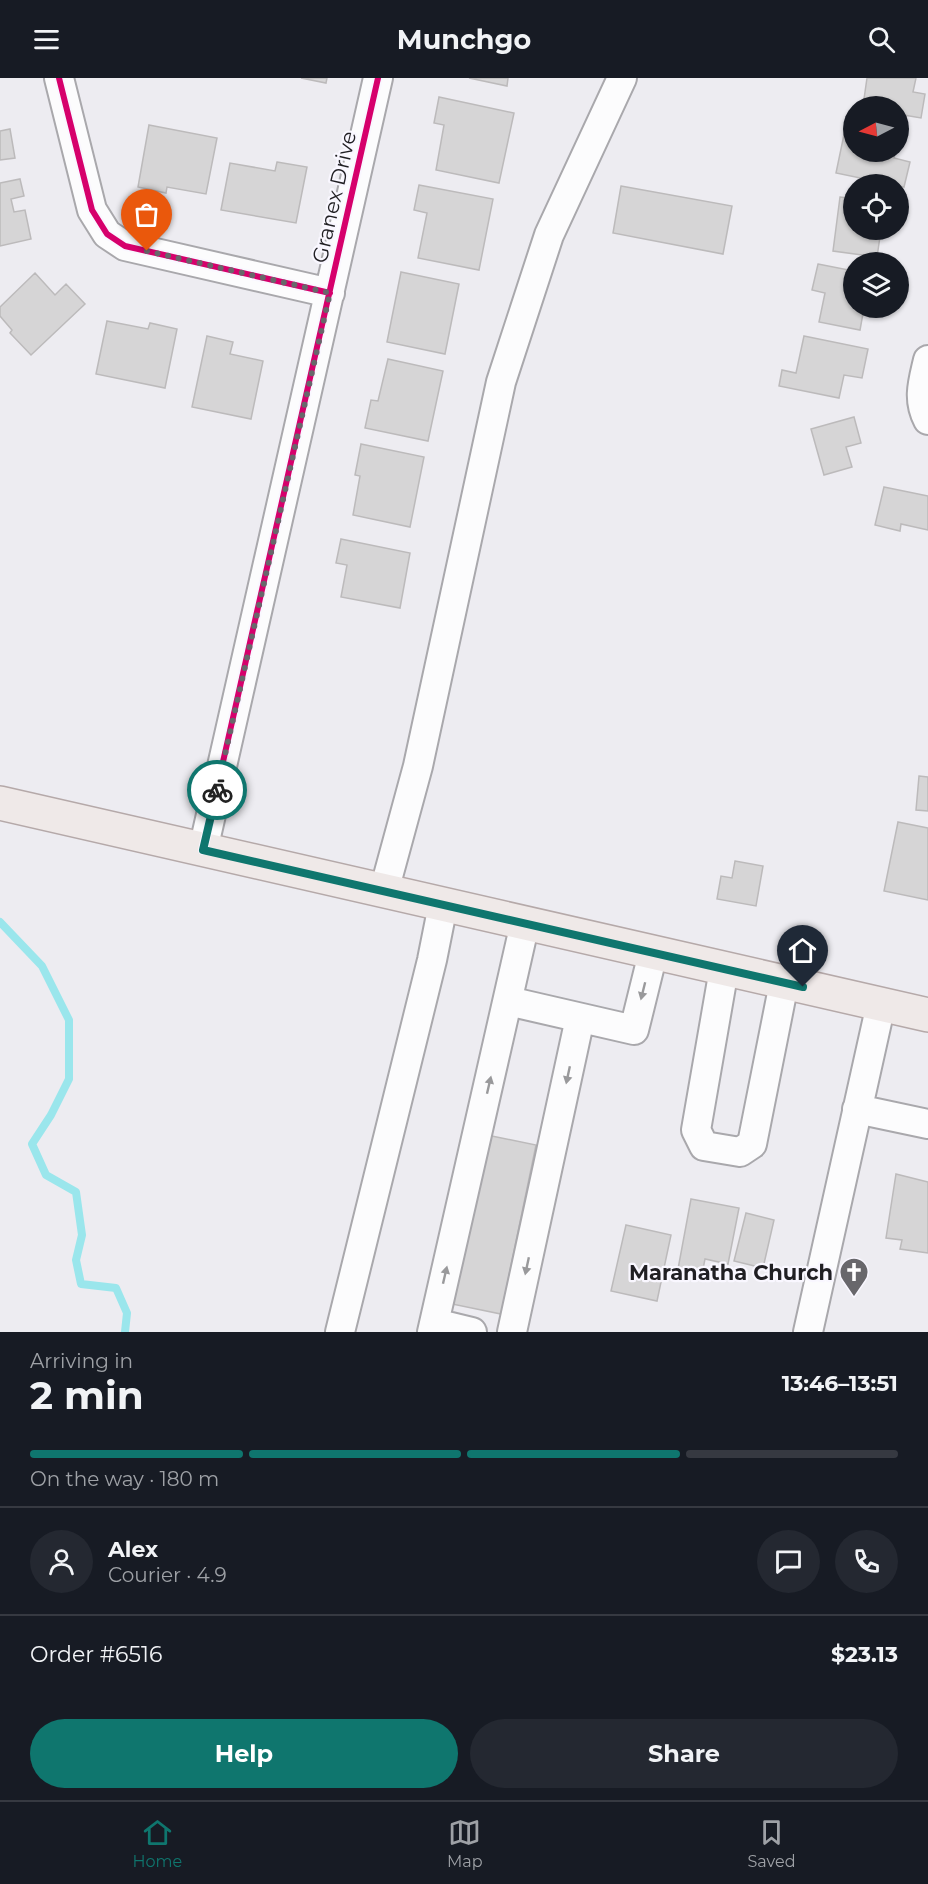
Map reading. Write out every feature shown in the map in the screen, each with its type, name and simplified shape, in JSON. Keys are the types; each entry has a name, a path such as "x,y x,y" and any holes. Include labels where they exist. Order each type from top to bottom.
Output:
{"main road":[{"path":"0,803 928,1015"}],"street":[{"path":"59,78 92,210 107,234 125,246 330,293"},
{"name":"Granex Drive","path":"203,850 378,78"},
{"path":"384,891 418,766 501,382 549,235 622,78"},
{"path":"925,413 921,391 928,360"},
{"path":"340,1332 432,960 443,905"},
{"path":"472,1332 433,1327 525,923"},
{"path":"508,1001 634,1030 653,952"},
{"path":"724,969 696,1130 704,1146 740,1152 752,1144 784,983"},
{"path":"808,1332 881,1004"},
{"path":"512,1332 580,1018"},
{"path":"857,1109 928,1124"}],"building":[{"path":"301,78 327,78 326,83"},
{"path":"469,78 508,78 507,86"},
{"path":"867,78 916,78 913,92 925,94 921,118 909,116 909,96 864,96"},
{"path":"439,97 514,113 499,183 436,170 444,125 434,123"},
{"path":"149,125 217,138 206,194 167,187 166,193 138,187"},
{"path":"10,129 15,158 0,160 0,131"},
{"path":"843,139 843,162 910,162 907,174 836,173"},
{"path":"277,162 307,167 296,223 221,210 230,163 275,171"},
{"path":"20,179 24,196 11,199 14,212 25,210 31,239 0,246 0,183"},
{"path":"419,185 493,199 479,270 418,258 427,213 414,210"},
{"path":"621,186 732,206 723,254 613,233"},
{"path":"840,197 843,197 843,240 880,240 878,252 833,251"},
{"path":"818,264 843,269 843,318 862,318 860,330 819,322 825,293 812,290"},
{"path":"401,272 459,284 445,354 387,342"},
{"path":"35,273 55,295 66,284 85,304 31,355 10,333 12,330 0,316 0,307"},
{"path":"107,321 148,329 150,323 177,329 165,388 96,374"},
{"path":"207,336 233,342 230,354 263,361 251,419 192,407"},
{"path":"804,336 868,349 862,378 844,375 839,398 779,386 782,370 796,373"},
{"path":"388,359 443,371 428,441 365,428 371,400 378,401"},
{"path":"854,417 861,443 846,447 852,467 824,475 811,429"},
{"path":"361,444 424,457 410,527 353,515 360,476 355,475"},
{"path":"884,487 928,496 928,530 901,524 900,531 875,525"},
{"path":"341,539 410,553 400,608 341,597 347,565 336,563"},
{"path":"919,776 928,777 928,811 916,810"},
{"path":"898,822 928,828 928,900 884,891"},
{"path":"735,861 763,866 756,906 717,899 721,876 732,878"},
{"path":"487,1135 536,1145 501,1314 452,1304"},
{"path":"896,1174 928,1182 928,1253 900,1249 902,1240 886,1238"},
{"path":"691,1199 739,1208 728,1264 705,1259 702,1274 678,1269"},
{"path":"746,1213 774,1220 763,1268 734,1261"},
{"path":"626,1225 671,1235 657,1301 611,1291"}],"waterway":[{"path":"0,922 42,966 69,1020 69,1079 51,1115 32,1144 46,1175 76,1192 82,1235 76,1260 81,1284 116,1288 127,1313 125,1332"}],"cycle path":[{"path":"59,78 92,210 107,234 125,246 330,293"},
{"path":"203,850 378,78"}],"way so far":[{"path":"147,251 330,293 217,790"}],"place":[{"name":"Maranatha Church","path":"854,1298"}],"route":[{"path":"217,790 203,850 803,987"}]}
